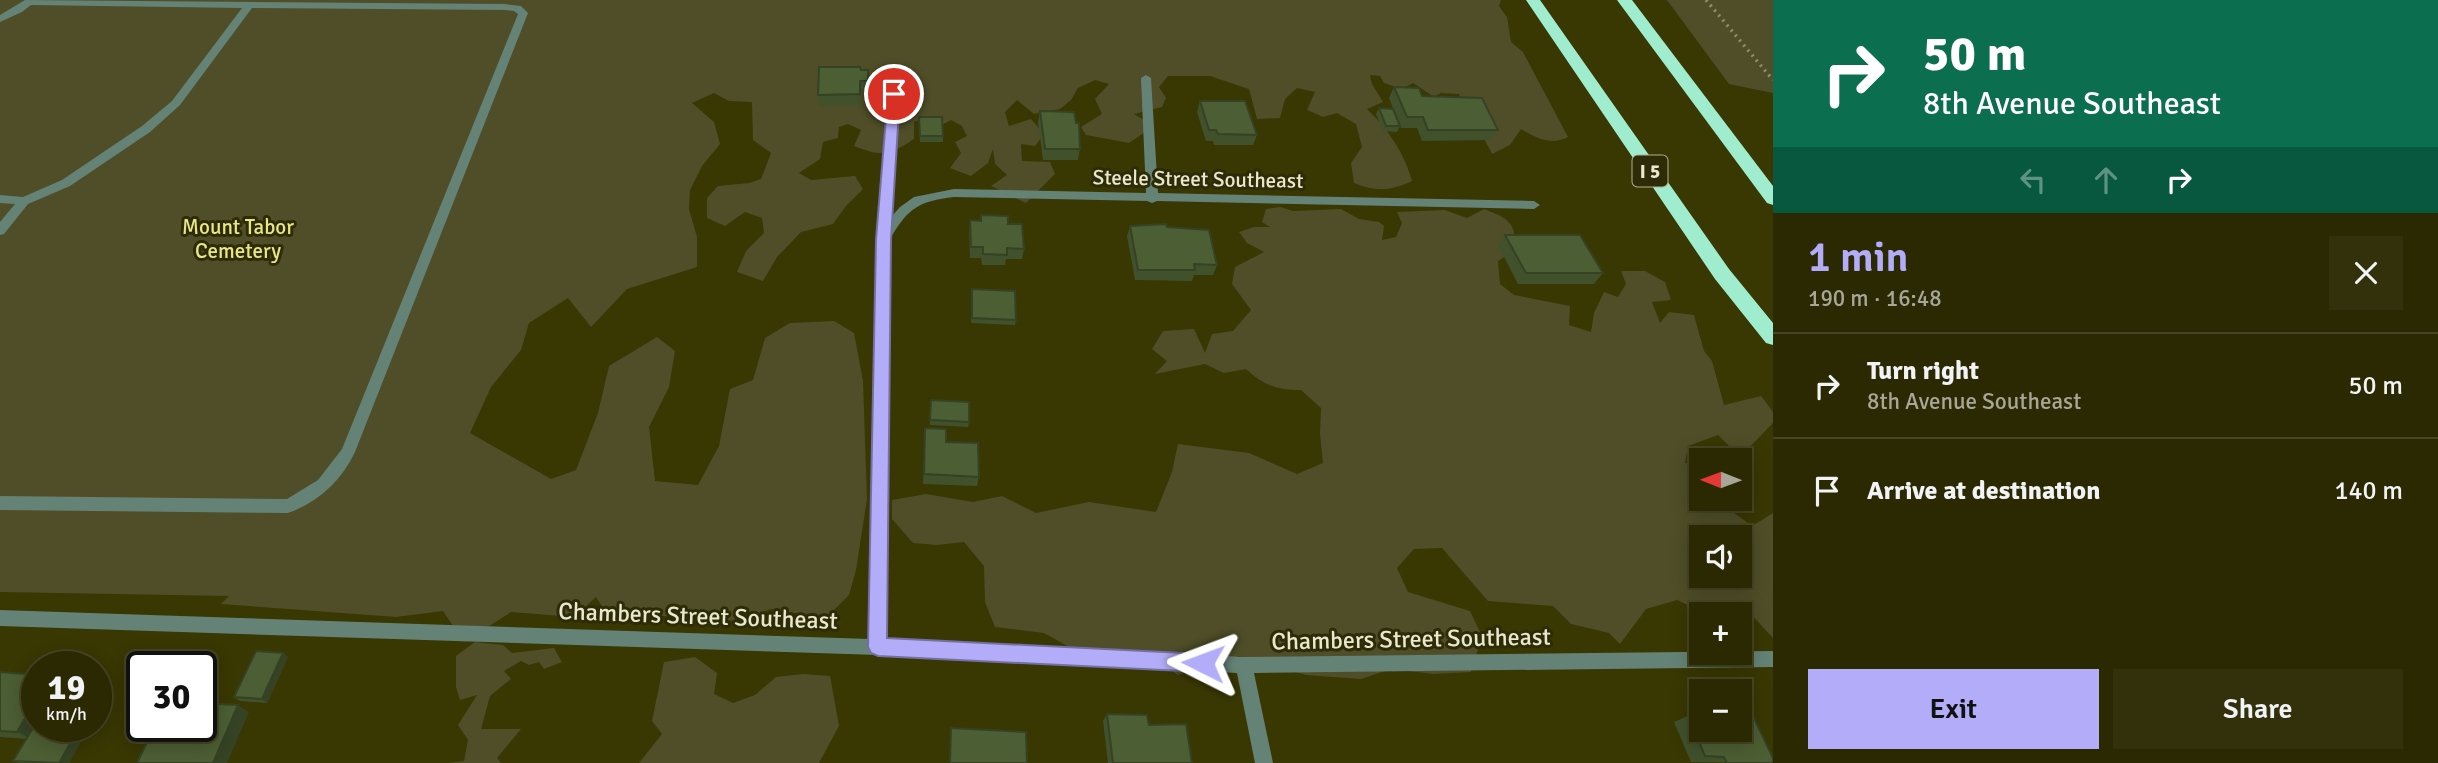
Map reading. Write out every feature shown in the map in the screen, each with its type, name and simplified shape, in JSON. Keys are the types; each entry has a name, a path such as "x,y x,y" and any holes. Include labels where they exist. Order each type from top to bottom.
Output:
{"highway":[{"name":"I 5","path":"1533,0 1722,274 1773,337"},
{"path":"1624,0 1773,199"}],"street":[{"path":"0,19 31,1 505,7 517,8 523,13 348,452 332,478 310,497 288,506 0,503"},
{"path":"0,199 24,201 66,183 146,129 176,103 249,5"},
{"path":"1146,78 1152,199"},
{"path":"878,647 884,239 894,94"},
{"name":"Steele Street Southeast","path":"884,239 899,212 913,200 954,193 1534,205"},
{"path":"0,231 24,201"},
{"name":"Chambers Street Southeast","path":"0,618 878,647 1244,665 1773,659"},
{"path":"1244,665 1264,763"}],"path":[{"path":"1706,0 1773,80"}],"green space":[{"name":"Mount Tabor Cemetery","path":"0,0 1501,0 1499,6 1507,17 1511,42 1523,52 1568,137 1550,141 1521,129 1510,145 1492,154 1459,94 1441,93 1434,97 1413,83 1402,89 1384,83 1380,76 1370,75 1372,84 1383,102 1367,109 1394,142 1405,160 1412,181 1397,187 1376,189 1354,183 1351,163 1362,147 1356,124 1337,113 1323,117 1307,110 1315,92 1297,88 1285,99 1280,118 1257,119 1249,89 1210,76 1168,76 1159,87 1166,98 1162,107 1134,114 1154,126 1129,143 1086,135 1081,127 1102,114 1095,99 1109,84 1095,80 1078,88 1071,100 1060,109 1034,114 1017,100 1005,112 1009,126 1031,119 1044,134 1035,146 1021,144 1022,161 1050,162 1055,174 1026,203 991,186 1007,175 995,164 993,149 988,163 971,176 950,168 961,153 955,142 967,136 962,126 951,120 938,127 930,116 914,122 914,139 885,153 854,146 861,130 848,124 839,127 838,138 823,142 820,159 799,173 811,180 855,176 863,189 833,224 801,232 777,257 763,281 737,272 746,251 764,233 762,218 745,212 725,226 707,218 707,198 718,186 761,179 771,153 753,140 752,102 729,101 714,93 692,103 714,122 720,144 702,166 690,190 689,209 697,237 697,267 627,289 591,327 568,298 529,323 521,350 491,387 470,433 551,479 576,470 598,413 609,366 657,337 675,351 669,387 649,427 655,481 698,485 719,446 730,389 753,380 765,338 790,323 834,321 854,333 863,381 867,499 856,570 849,595 826,618 771,609 737,621 606,612 596,597 574,617 511,612 464,642 443,611 396,617 221,604 229,596 0,592"},
{"path":"1667,0 1773,0 1773,93 1729,84"},
{"path":"1266,209 1341,209 1359,219 1379,222 1384,226 1382,240 1396,237 1402,223 1397,212 1445,210 1467,218 1484,209 1505,219 1514,233 1515,250 1498,261 1500,284 1514,295 1570,306 1569,325 1591,332 1594,313 1604,292 1618,297 1626,284 1621,271 1645,271 1665,282 1671,300 1652,302 1660,323 1669,312 1694,315 1704,351 1712,361 1724,405 1761,396 1773,412 1773,423 1749,448 1731,448 1718,435 1688,446 1685,463 1689,464 1689,511 1731,511 1751,525 1689,525 1689,588 1752,588 1752,526 1773,513 1773,638 1752,615 1752,602 1689,602 1689,605 1677,600 1646,609 1620,644 1609,633 1571,624 1553,606 1488,601 1442,548 1414,549 1397,568 1408,592 1470,611 1482,636 1471,672 1434,674 1391,669 1361,679 1306,675 1239,656 1178,675 1142,652 1105,667 1044,633 995,627 985,602 984,566 964,542 937,545 913,543 892,519 892,500 926,494 973,502 1002,496 1036,513 1089,502 1156,512 1172,472 1178,444 1249,453 1297,474 1323,463 1321,408 1301,390 1271,386 1246,369 1224,373 1205,364 1155,374 1167,361 1152,349 1163,331 1194,329 1205,353 1212,334 1233,331 1251,310 1232,284 1235,267 1264,252 1247,243 1239,232 1254,227 1270,227 1262,222"},
{"path":"475,642 503,645 512,653 554,648 562,662 544,669 539,662 529,665 521,661 504,671 511,679 490,696 481,729 521,729 497,758 501,763 447,763 464,761 468,740 458,725 477,695 460,700 456,687 456,656"},
{"path":"695,657 717,673 714,694 733,703 755,695 776,677 803,674 830,676 839,726 819,763 639,763 662,734 652,721 664,662"}],"building":[{"path":"819,67 860,67 861,70 868,70 868,81 860,81 860,94 818,95"},
{"path":"1394,87 1419,88 1422,96 1482,98 1498,130 1428,130 1423,117 1407,117"},
{"path":"1200,101 1245,101 1257,135 1218,134 1216,130 1209,130"},
{"path":"1379,108 1393,109 1400,126 1386,126"},
{"path":"1040,111 1074,112 1076,123 1079,123 1080,149 1045,149"},
{"path":"919,117 942,117 943,136 920,136"},
{"path":"981,215 1008,216 1008,224 1022,224 1024,249 1007,248 1007,255 983,254 983,247 971,247 970,220 981,221"},
{"path":"1166,224 1167,227 1209,230 1217,265 1194,264 1195,270 1138,270 1130,226"},
{"path":"1505,235 1580,235 1603,273 1526,273"},
{"path":"972,289 1015,291 1016,320 972,318"},
{"path":"931,400 969,402 969,422 930,420"},
{"path":"925,428 946,429 946,442 978,443 979,477 924,474"},
{"path":"256,651 283,653 262,699 234,697"},
{"path":"0,672 21,674 21,725 17,732 0,731"},
{"path":"217,704 238,705 213,763 137,763 147,742 217,742"},
{"path":"1107,714 1147,715 1149,725 1186,724 1192,763 1113,763"},
{"path":"1752,714 1773,763 1727,763 1724,757 1705,756 1699,742 1752,742"},
{"path":"951,728 1026,732 1027,763 950,763"},
{"path":"24,742 71,742 59,763 13,761"}],"route":[{"path":"894,94 884,239 878,647 1203,663"}]}
